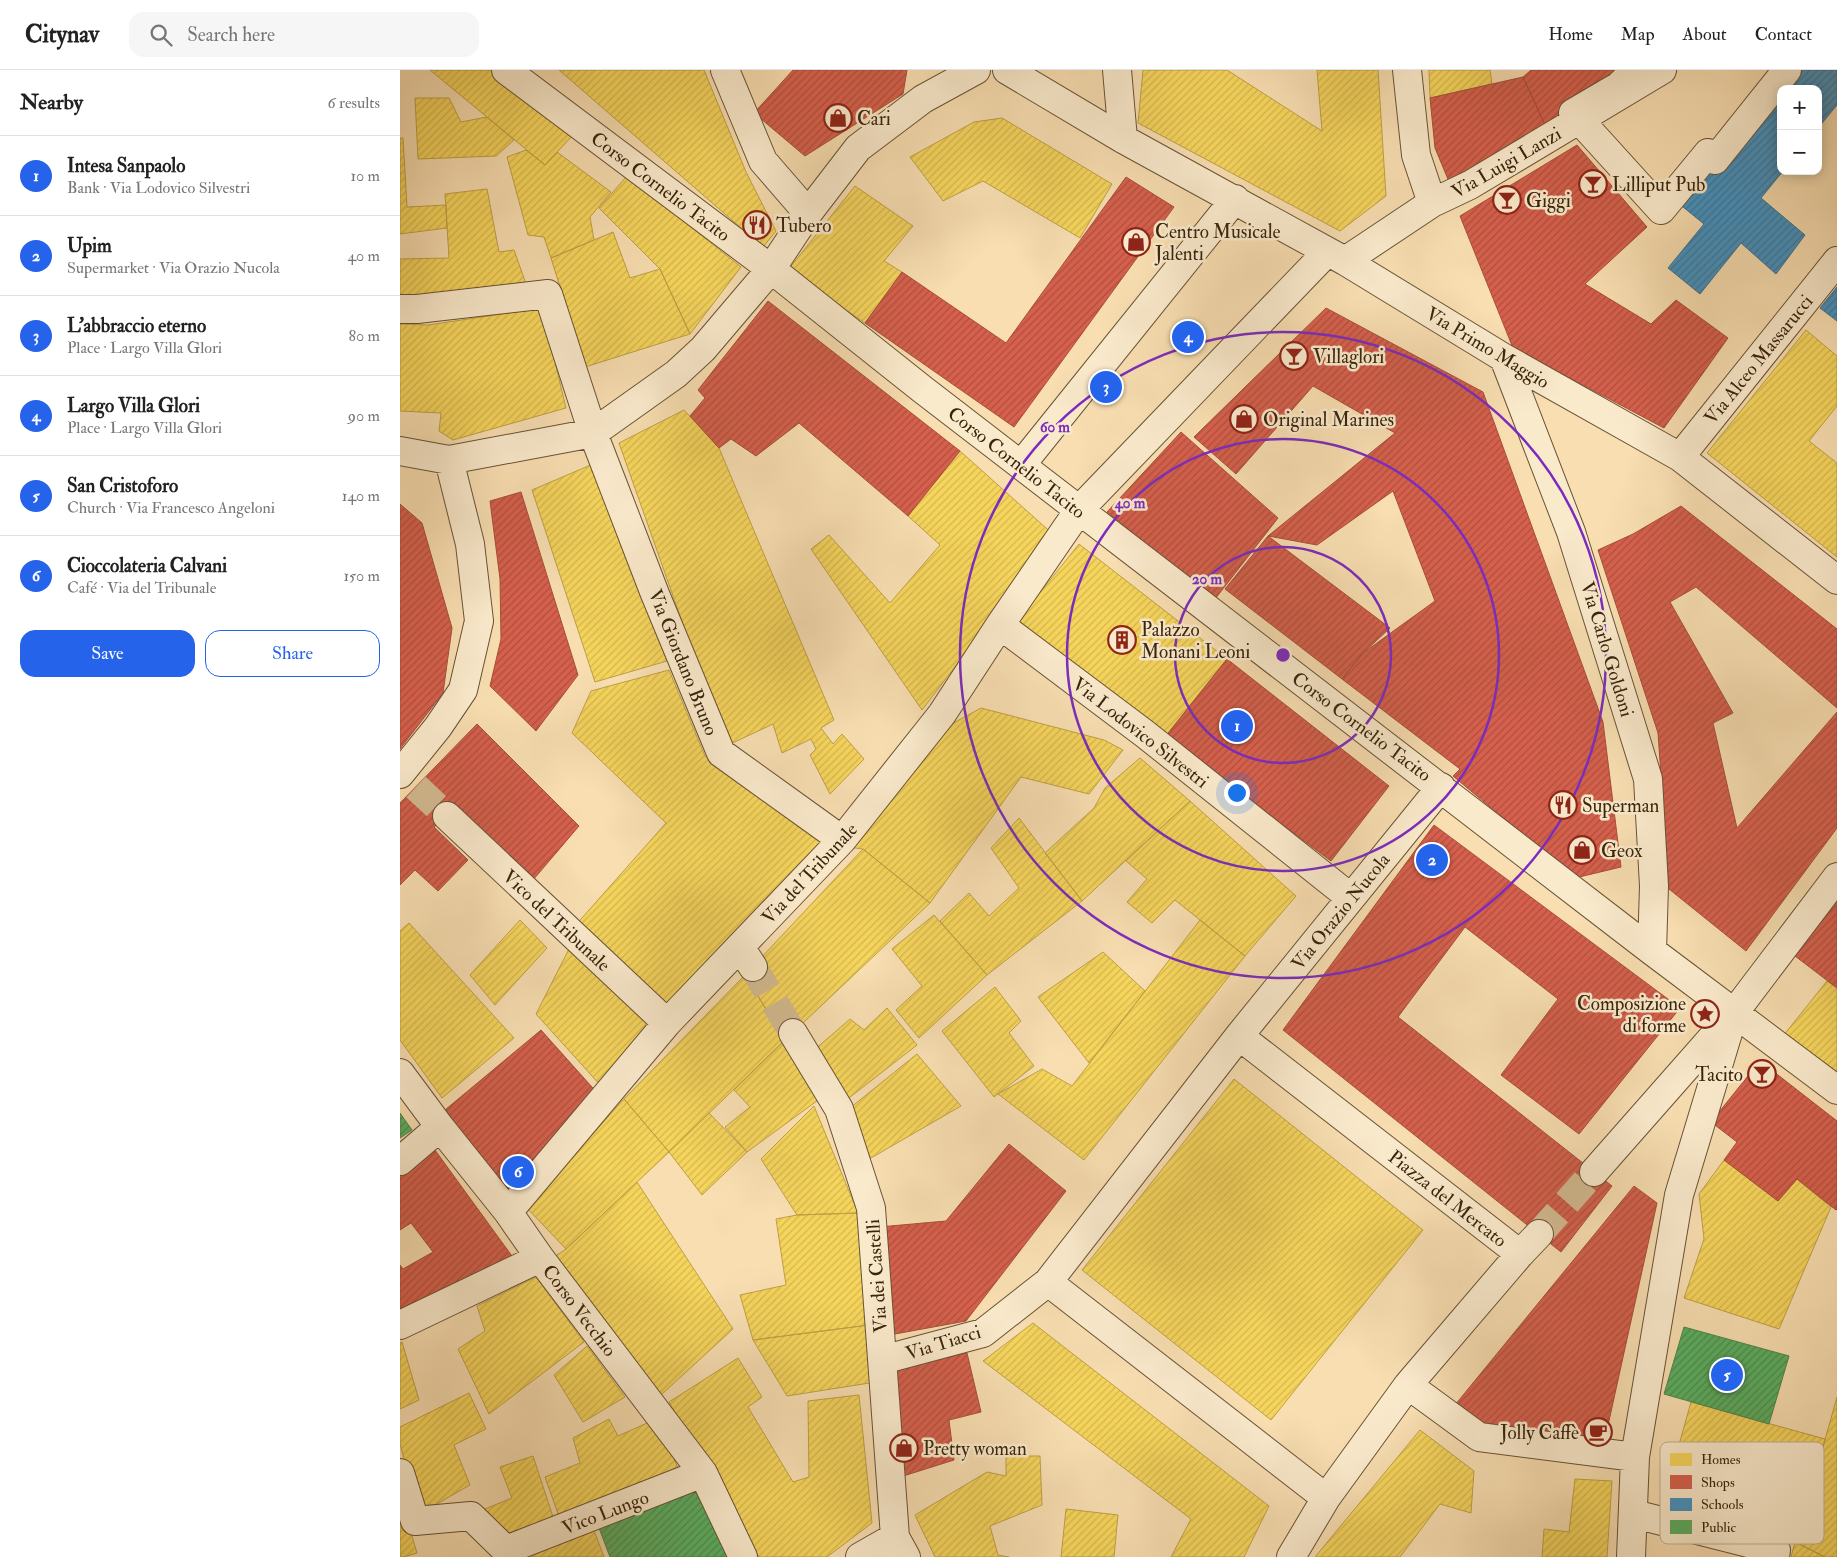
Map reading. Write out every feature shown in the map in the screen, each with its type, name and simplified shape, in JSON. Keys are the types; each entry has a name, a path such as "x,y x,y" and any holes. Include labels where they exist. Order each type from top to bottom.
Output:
{"street":[{"name":"Corso Cornelio Tacito","path":"506,70 771,269 1021,466 1652,951 1837,1090"},
{"path":"725,70 763,161 808,213"},
{"path":"400,451 449,460 593,433 676,374 703,349 771,269 808,213 858,148 923,99 976,70"},
{"name":"Via Primo Maggio","path":"1007,70 1123,138 1236,199 1504,358 1680,457 1837,580"},
{"path":"1117,70 1123,138"},
{"path":"1407,70 1416,155 1432,203"},
{"name":"Via Luigi Lanzi","path":"1635,70 1620,86 1573,113 1661,210 1708,153 1716,160 1787,70"},
{"name":"Via Luigi Lanzi","path":"1336,257 1432,203 1470,185 1662,70"},
{"path":"1021,466 1236,199"},
{"name":"Via del Tribunale","path":"508,1212 667,1023 747,957 942,714 1079,510 1336,257"},
{"name":"Via Alceo Massarucci","path":"1680,457 1837,261"},
{"name":"Via Giordano Bruno","path":"400,309 417,309 548,294 593,433 721,753 842,840"},
{"name":"Via Carlo Goldoni","path":"1504,358 1572,532 1648,779 1654,886 1652,951"},
{"path":"405,779 463,690 479,621 470,544 449,460"},
{"name":"Via Lodovico Silvestri","path":"1000,625 1145,734 1351,898"},
{"name":"Via Orazio Nucola","path":"1239,1036 1441,787"},
{"name":"Vico del Tribunale","path":"446,816 667,1023"},
{"path":"1594,1172 1734,1013 1837,877"},
{"path":"1631,1557 1636,1457 1659,1309 1680,1195 1734,1013"},
{"name":"Via dei Castelli","path":"793,1033 839,1109 871,1208 882,1360 900,1547"},
{"path":"1239,1036 1048,1282 1326,1498"},
{"name":"Piazza del Mercato","path":"1239,1036 1520,1254 1408,1385 1326,1498 1291,1557"},
{"name":"Corso Vecchio","path":"400,1073 440,1127 508,1212 540,1258 703,1473 743,1557"},
{"path":"400,1161 440,1127"},
{"path":"1520,1254 1539,1234"},
{"path":"400,1325 540,1258"},
{"name":"Via Tiacci","path":"882,1360 983,1333 1048,1282"},
{"path":"1408,1385 1479,1437 1636,1457"},
{"path":"400,1473 416,1521 471,1516 509,1554"},
{"name":"Vico Lungo","path":"509,1554 703,1473"},
{"path":"1634,1514 1660,1521"},
{"path":"1752,1544 1776,1550 1775,1557"},
{"path":"860,1557 900,1547"}],"building: Homes":[{"path":"430,70 494,70 574,134 545,165"},
{"path":"559,70 704,70 746,172 776,231 763,247"},
{"path":"1143,70 1227,70 1322,131 1317,70 1378,70 1386,196 1340,231 1138,123"},
{"path":"1429,70 1490,70 1492,84 1430,98"},
{"path":"415,98 449,98 461,122 487,117 514,140 496,156 418,159"},
{"path":"1002,118 1112,184 1080,238 983,181 943,201 910,157 974,122"},
{"path":"400,138 403,138 407,207 446,205 447,228 400,234"},
{"path":"526,150 545,165 557,152 611,192 590,217 594,240 551,258 544,237 528,235 507,157"},
{"path":"627,176 741,267 690,334 660,269 599,208"},
{"path":"855,186 913,226 884,261 902,272 865,323 788,270"},
{"path":"487,189 499,252 514,250 526,284 436,296 400,296 400,259 449,258 445,194"},
{"path":"613,232 630,278 660,269 690,334 585,367 551,258"},
{"path":"542,308 566,408 453,440 439,431 441,413 400,411 400,324 428,325"},
{"path":"1806,330 1837,356 1837,406 1809,441 1837,463 1837,557 1707,453"},
{"path":"684,410 719,448 834,720 821,728 833,744 842,734 864,759 830,794 810,755 816,749 811,739 782,753 773,724 726,746 619,443"},
{"path":"960,451 1055,536 922,710 811,549 829,535 890,603 940,545 908,516"},
{"path":"593,464 667,661 595,682 532,490"},
{"name":"Palazzo Monani Leoni","path":"1079,544 1227,659 1165,737 1018,620"},
{"path":"669,670 705,756 823,843 665,1009 574,927 666,823 572,733 591,691"},
{"path":"981,708 1104,740 1123,750 1089,794 1021,777 930,903 863,849 848,847 946,727"},
{"path":"1140,758 1190,801 1082,901 1045,853 1094,808 1105,788"},
{"path":"1190,801 1296,896 1245,956 1175,900 1152,923 1127,902 1147,879 1126,861"},
{"path":"1019,818 1082,901 987,975 940,921 969,893 989,916 1019,888 991,848"},
{"path":"863,849 930,903 785,1040 745,975"},
{"path":"934,915 987,975 919,1038 896,1010 922,986 892,949"},
{"path":"520,920 547,948 495,1005 470,975"},
{"path":"1200,920 1245,956 1084,1160 998,1094 1042,1069 1072,1086"},
{"path":"409,923 514,1038 442,1098 400,1040 400,931"},
{"path":"570,947 654,1027 601,1086 536,1014"},
{"path":"1103,952 1145,991 1089,1063 1038,997"},
{"path":"745,975 785,1040 669,1152 624,1099"},
{"path":"1827,981 1837,988 1837,1080 1783,1036"},
{"path":"995,987 1021,1021 1009,1033 1034,1066 994,1097 942,1031"},
{"path":"887,1008 917,1045 845,1101 812,1052 850,1019 864,1030"},
{"path":"785,1040 821,1098 747,1152 725,1127 750,1107 734,1090"},
{"path":"917,1054 961,1106 871,1158 845,1112"},
{"path":"1234,1079 1423,1230 1271,1420 1082,1270"},
{"path":"624,1099 669,1152 566,1249 527,1208"},
{"path":"814,1106 858,1213 797,1215 761,1159"},
{"path":"709,1113 747,1152 702,1195 669,1152"},
{"path":"1724,1160 1778,1201 1797,1179 1831,1207 1779,1329 1684,1298 1704,1239 1699,1194"},
{"path":"637,1182 733,1329 661,1395 554,1257 566,1249"},
{"path":"858,1213 869,1325 753,1340 740,1295 786,1285 776,1219 797,1215"},
{"path":"536,1277 584,1342 489,1414 458,1349 485,1331 477,1306"},
{"path":"1033,1323 1269,1506 1244,1557 1171,1557 1191,1519 983,1361"},
{"path":"869,1325 876,1382 787,1396 753,1340"},
{"path":"402,1342 419,1400 400,1409 400,1343"},
{"path":"587,1346 625,1397 583,1422 554,1375"},
{"path":"738,1358 762,1397 748,1407 793,1482 809,1477 808,1401 859,1395 872,1523 827,1557 759,1557 669,1402"},
{"path":"469,1393 486,1429 454,1445 470,1485 419,1514 400,1444 400,1427"},
{"path":"1837,1397 1837,1557 1825,1557 1799,1544 1824,1544 1824,1443"},
{"path":"1691,1402 1825,1439 1824,1443 1680,1442"},
{"path":"609,1419 618,1436 656,1419 683,1479 562,1525 545,1477 580,1463 573,1438"},
{"path":"1420,1430 1474,1471 1471,1513 1440,1504 1400,1557 1315,1557"},
{"path":"533,1456 556,1526 510,1541 480,1511 512,1498 500,1467"},
{"path":"1006,1456 1040,1456 1042,1505 990,1526 998,1555 1009,1557 935,1557 915,1515 987,1472 1006,1476"},
{"path":"1575,1479 1612,1481 1607,1557 1542,1557 1544,1529 1569,1532"},
{"path":"400,1496 417,1553 403,1557 400,1557"},
{"path":"1066,1509 1118,1515 1114,1557 1061,1557"},
{"path":"593,1528 604,1557 532,1557 526,1549"},
{"path":"1794,1544 1799,1544 1825,1557 1791,1557"}],"building: Shops":[{"path":"793,70 907,70 903,94 805,156 754,113"},
{"path":"1531,70 1630,70 1545,125 1523,77"},
{"path":"1523,77 1545,125 1450,184 1435,148 1430,98"},
{"path":"1577,145 1647,227 1585,284 1651,324 1676,300 1728,338 1664,428 1513,348 1460,216"},
{"path":"1126,177 1174,207 1014,427 865,323 902,272 1006,343"},
{"path":"768,301 960,451 908,516 799,423 756,456 731,439 719,448 690,416 705,398 698,390"},
{"path":"1326,308 1483,392 1603,722 1621,867 1575,878 1453,776 1460,769 1342,679 1363,653 1435,601 1393,491 1317,545 1268,536 1395,433 1313,386 1236,474 1194,437"},
{"path":"1181,432 1278,518 1215,599 1107,512"},
{"path":"521,492 578,675 536,731 490,686 501,639 500,579 490,501"},
{"path":"400,504 422,523 452,628 443,693 400,749"},
{"path":"1681,506 1837,629 1837,708 1696,587 1670,602 1733,713 1713,723 1737,828 1837,712 1837,828 1746,951 1669,889 1658,733 1598,550 1633,534"},
{"path":"1268,536 1390,628 1363,653 1342,679 1225,589"},
{"path":"1227,659 1389,786 1331,861 1165,737"},
{"path":"477,724 579,826 533,880 458,806 434,827 468,860 438,891 415,870 400,885 400,803"},
{"path":"1434,825 1680,1008 1579,1134 1501,1075 1558,999 1465,927 1398,1017 1612,1186 1561,1252 1283,1030"},
{"path":"1837,902 1837,988 1795,956"},
{"path":"541,1030 600,1096 510,1196 445,1110"},
{"path":"1760,1061 1837,1121 1836,1210 1797,1179 1778,1201 1724,1160 1737,1142 1711,1122"},
{"path":"1009,1144 1066,1191 966,1321 884,1336 879,1227 946,1221"},
{"path":"432,1146 517,1263 400,1320 400,1265 403,1269 433,1252 411,1223 400,1230 400,1174"},
{"path":"1634,1186 1657,1203 1603,1448 1483,1429 1455,1405"},
{"path":"967,1353 981,1412 949,1420 954,1460 897,1478 895,1369"}],"building: Schools":[{"path":"1789,70 1837,70 1837,105 1822,123 1822,85 1777,85 1777,175 1780,175 1761,198 1805,235 1776,274 1741,243 1700,294 1668,268 1704,224 1672,198"},
{"path":"1837,287 1837,321 1820,308"}],"building: Public":[{"path":"400,1113 412,1130 400,1138"},
{"path":"1684,1327 1789,1356 1769,1424 1664,1394"},
{"path":"692,1483 730,1557 610,1557 596,1520"}],"tunnel":[{"path":"416,787 447,816"},
{"path":"753,967 793,1033"},
{"path":"1539,1234 1594,1172"}],"place":[{"name":"Cari","path":"838,118"},
{"name":"Lilliput Pub","path":"1593,184"},
{"name":"Giggi","path":"1507,200"},
{"name":"Tubero","path":"757,225"},
{"name":"Centro Musicale Jalenti","path":"1136,242"},
{"name":"Largo Villa Glori","path":"1188,337"},
{"name":"Villaglori","path":"1294,356"},
{"name":"L'abbraccio eterno","path":"1106,387"},
{"name":"Original Marines","path":"1244,419"},
{"name":"Palazzo Monani Leoni","path":"1122,640"},
{"name":"Intesa Sanpaolo","path":"1237,726"},
{"name":"Superman","path":"1563,805"},
{"name":"Geox","path":"1582,850"},
{"name":"Upim","path":"1432,860"},
{"name":"Composizione di forme","path":"1705,1014"},
{"name":"Tacito","path":"1762,1074"},
{"name":"Cioccolateria Calvani","path":"518,1172"},
{"name":"San Cristoforo","path":"1727,1375"},
{"name":"Jolly Caffè","path":"1598,1432"},
{"name":"Pretty woman","path":"904,1448"}]}
